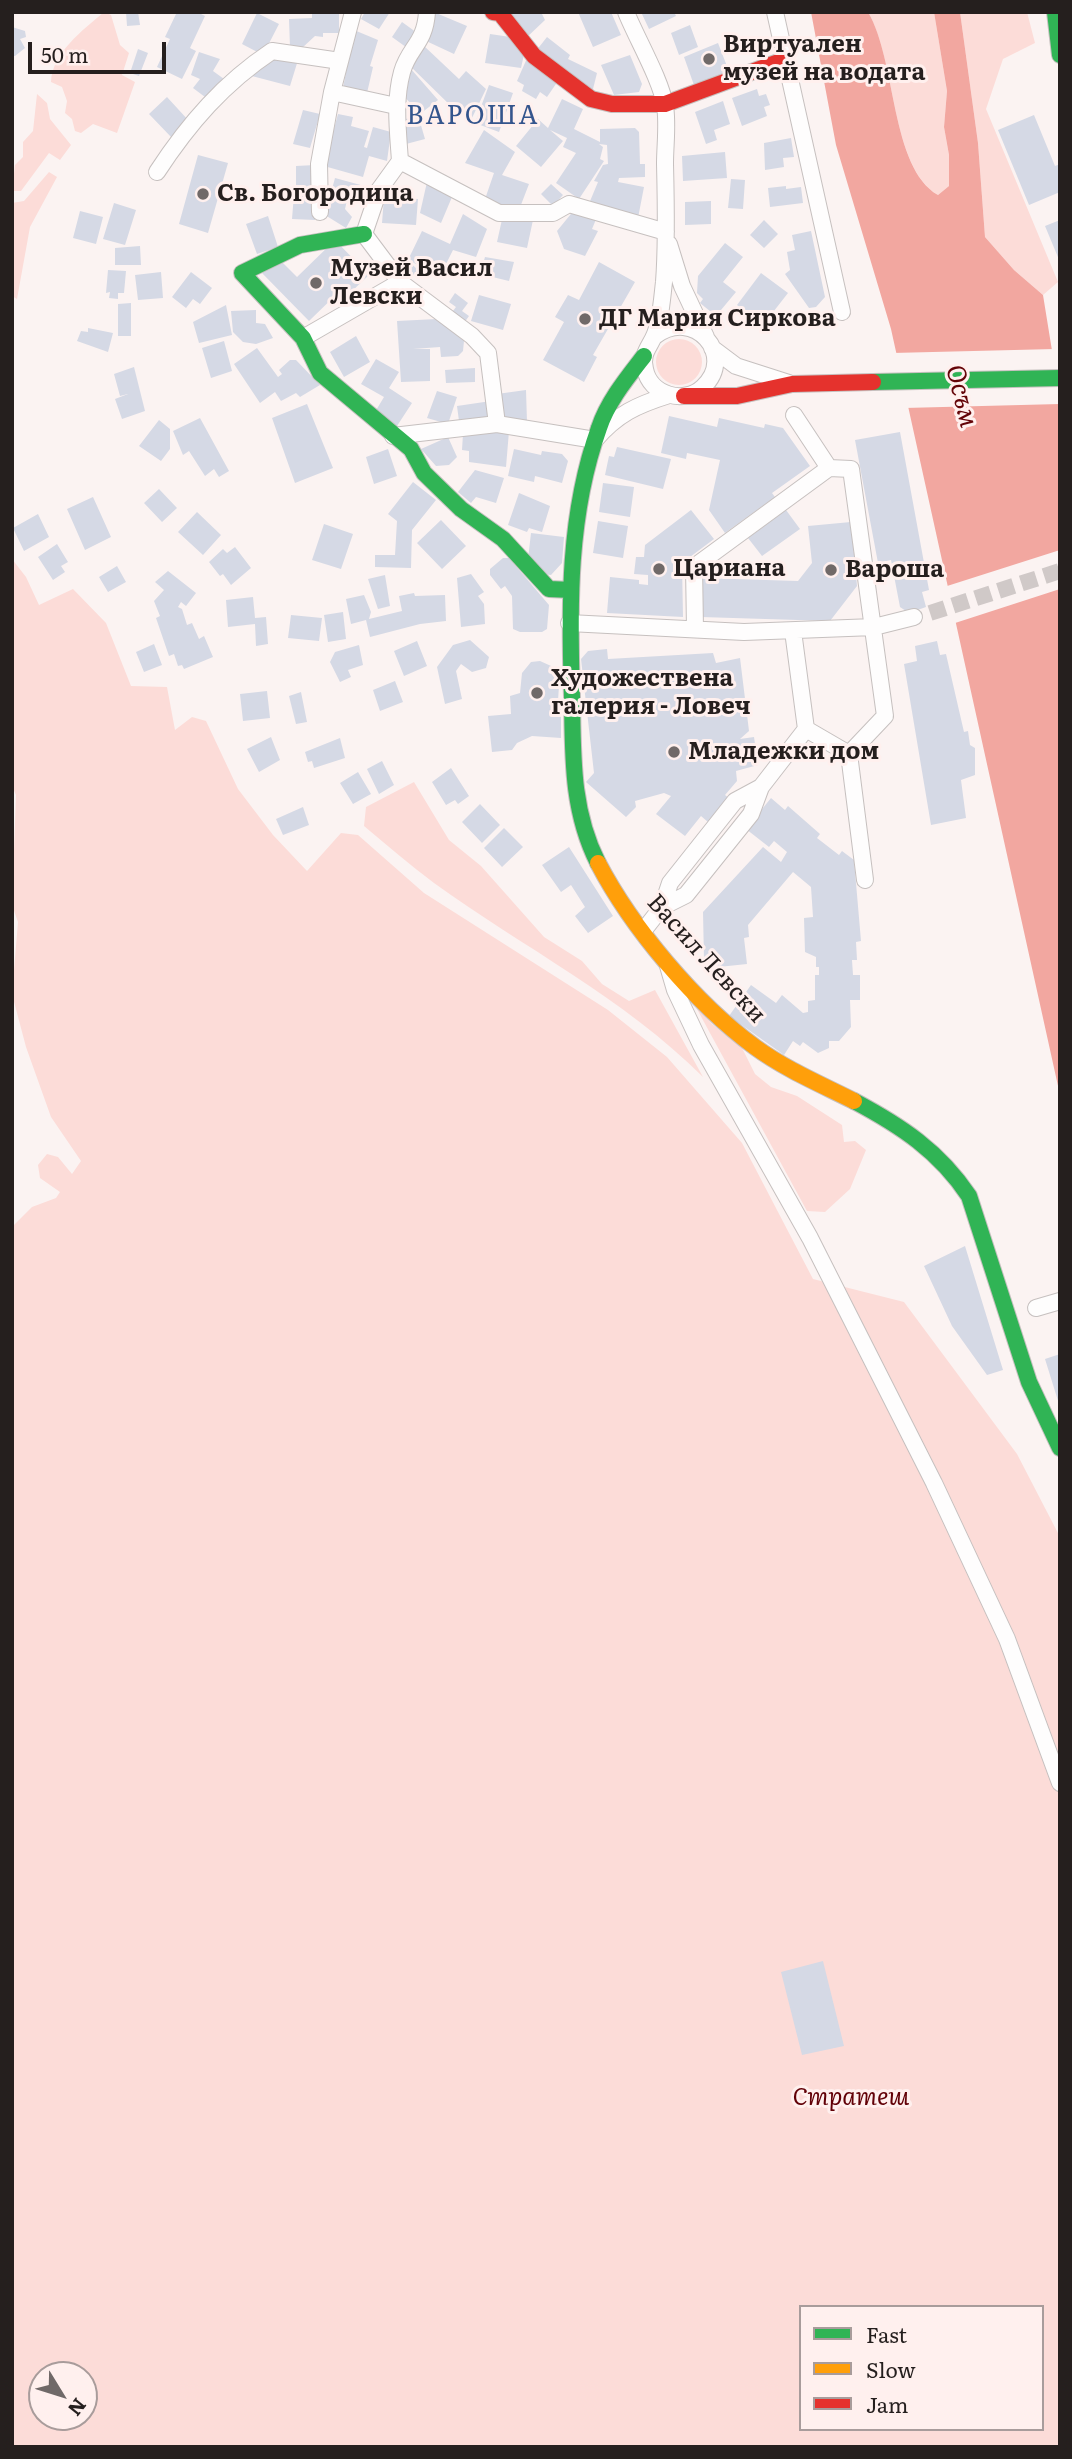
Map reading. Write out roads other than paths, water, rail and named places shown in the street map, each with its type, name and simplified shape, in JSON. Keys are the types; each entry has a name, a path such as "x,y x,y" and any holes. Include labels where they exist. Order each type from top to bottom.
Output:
{"street":[{"path":"320,212 319,164 332,92 353,12"},
{"path":"364,234 379,190 400,161 396,106 402,71 409,55 422,40 427,12"},
{"path":"493,12 500,13 534,56 592,99 612,104 665,104 784,60"},
{"path":"626,12 665,104 664,280 655,336 644,355 647,377 654,386 676,396 737,397 792,384 1060,378"},
{"path":"775,12 842,313"},
{"path":"1056,19 1060,55"},
{"path":"157,172 200,113 238,74 272,51 340,61"},
{"path":"332,92 396,106"},
{"path":"400,161 499,213 553,213 569,204 666,232"},
{"path":"393,436 497,424 595,440 609,423 628,409 703,387 710,379 715,359 682,286 666,232"},
{"path":"364,234 300,245 242,273 303,338 320,373 411,449 424,473 453,503 503,538 549,589 571,590"},
{"path":"364,234 400,282 472,336 488,353 497,424"},
{"path":"303,338 400,282"},
{"path":"655,336 676,326 698,331 736,366 792,384"},
{"name":"Васил Левски","path":"644,355 608,409 595,440 576,517 569,623 574,774 580,819 591,850 607,880 666,957 755,1046 888,1122 944,1159 959,1175 969,1196 1029,1382 1060,1448"},
{"path":"794,415 829,468"},
{"path":"695,629 694,567 829,468 851,469 884,716 849,754 865,880"},
{"path":"569,623 793,631 874,627 914,617"},
{"path":"644,930 662,907 686,895 751,814 761,787 806,729 793,631"},
{"path":"806,729 849,754"},
{"path":"666,957 675,990 701,1045 823,1262 934,1483 1007,1639 1060,1783"},
{"path":"1036,1308 1060,1301"}],"water":[{"name":"Осъм","path":"811,12 868,12 884,57 902,138 922,181 938,195 949,186 949,155 944,127 947,91 934,12 960,12 978,143 985,237 1014,270 1043,295 1060,400 1060,1095 891,329 836,145"}],"tunnel":[{"path":"930,613 1060,571"}],"place":[{"name":"Виртуален музей на водата","path":"709,59"},
{"name":"Св. Богородица","path":"203,194"},
{"name":"Музей Васил Левски","path":"316,283"},
{"name":"ДГ Мария Сиркова","path":"585,319"},
{"name":"Цариана","path":"659,569"},
{"name":"Вароша","path":"831,570"},
{"name":"Художествена галерия - Ловеч","path":"537,693"},
{"name":"Младежки дом","path":"674,752"}],"district":[{"name":"ВАРОША","path":"473,116"}],"park label":[{"name":"Стратеш","path":"851,2098"}]}
